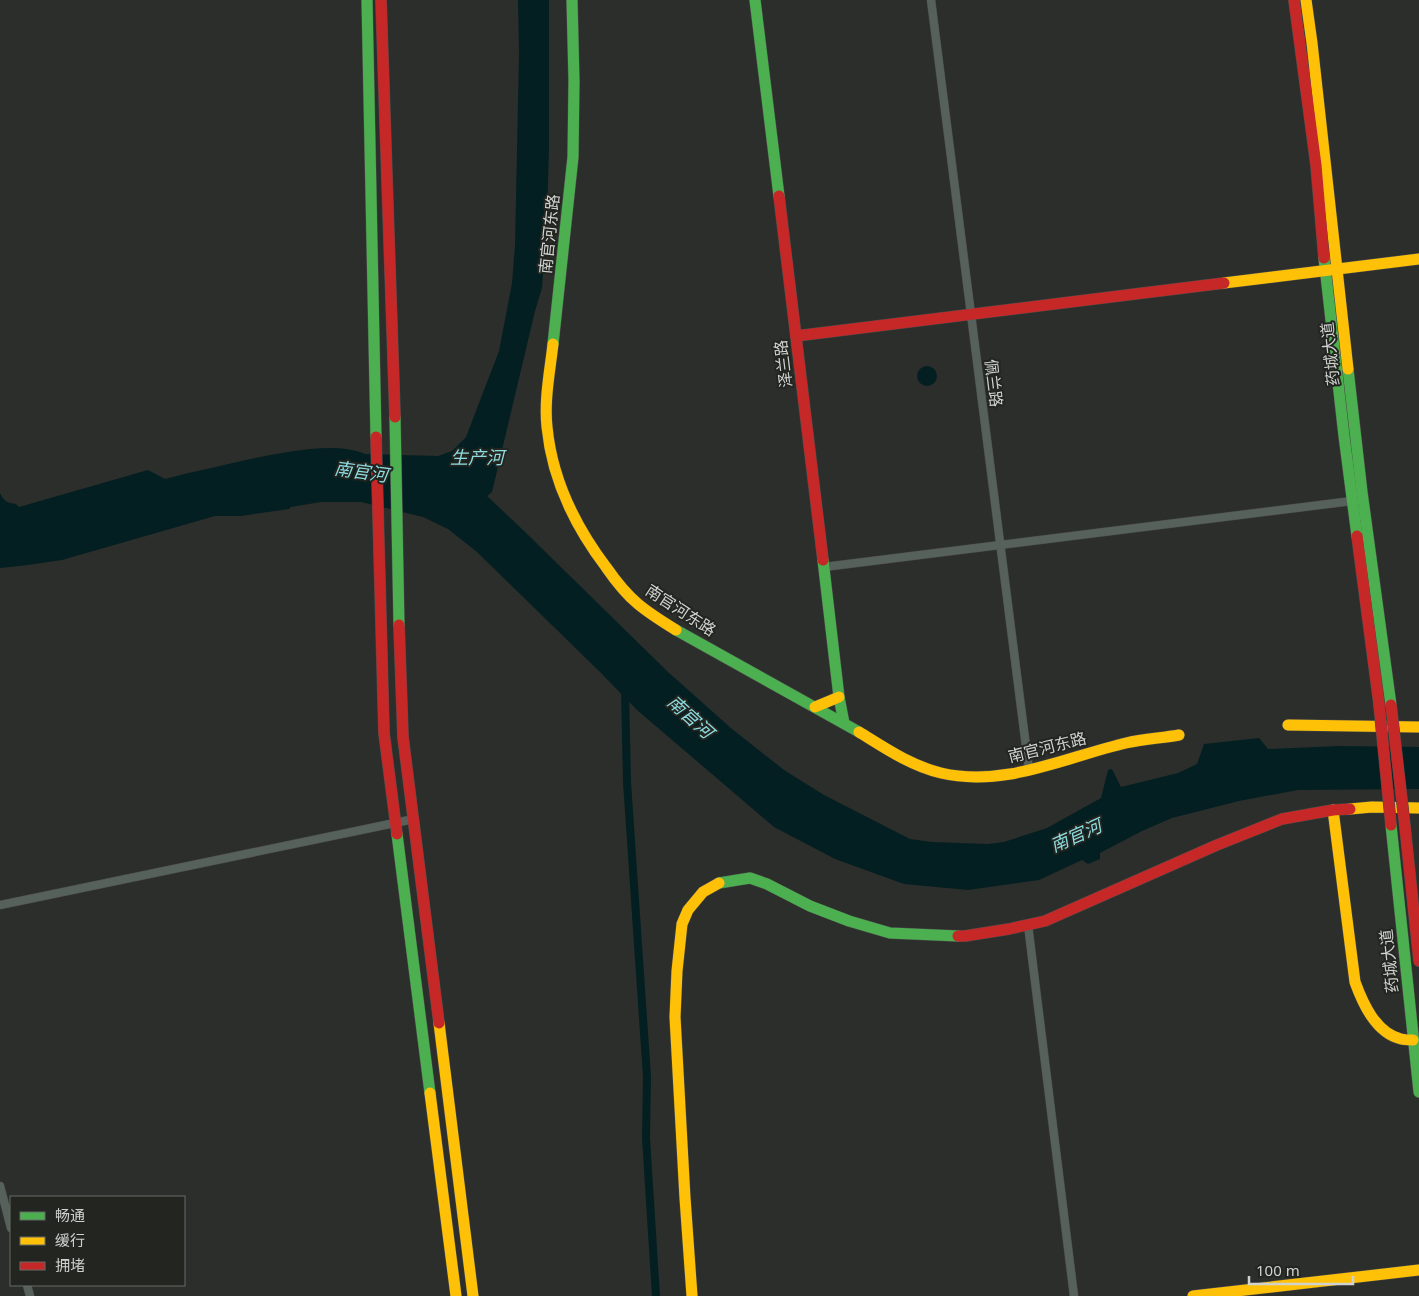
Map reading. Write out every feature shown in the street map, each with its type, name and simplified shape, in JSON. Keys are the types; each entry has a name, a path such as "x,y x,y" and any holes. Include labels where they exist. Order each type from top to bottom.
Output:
{"street":[{"path":"367,0 378,549 384,734 456,1296"},
{"path":"381,0 395,418 403,737 473,1296"},
{"name":"南官河东路","path":"572,0 573,157 546,404 546,423 549,446 563,495 573,519 601,562 638,604 670,626 910,762 934,772 958,776 1010,774 1128,743 1179,735"},
{"name":"泽兰路","path":"755,0 839,697 844,723"},
{"name":"佩兰路","path":"931,0 1029,770"},
{"name":"药城大道","path":"1294,0 1391,704 1419,961"},
{"name":"药城大道","path":"1306,0 1312,43 1352,501 1379,704 1419,1092"},
{"path":"796,336 1419,259"},
{"path":"824,567 1352,501"},
{"path":"815,707 839,697"},
{"path":"1288,725 1419,728"},
{"path":"692,1296 675,1017 682,924 688,910 702,892 720,882 750,878 767,884 810,906 849,921 890,933 965,936 1046,921 1217,845 1282,819 1334,810 1372,807 1419,808"},
{"path":"1334,810 1355,982 1362,1001 1375,1021 1389,1034 1401,1039 1414,1040"},
{"path":"0,905 414,818"},
{"path":"1028,925 1074,1296"},
{"path":"0,1186 10,1224"},
{"path":"1193,1296 1419,1270"}],"water":[{"path":"518,0 549,0 547,219 542,288 492,492 487,496 668,672 732,729 784,770 824,795 910,839 932,842 988,844 1004,842 1047,828 1101,798 1108,770 1112,769 1121,787 1178,773 1197,764 1204,744 1259,738 1268,749 1339,746 1419,747 1419,789 1298,790 1239,801 1172,818 1100,853 1100,859 1088,864 1082,860 1039,880 968,890 904,884 835,859 774,827 637,710 477,552 448,529 423,517 361,502 321,502 241,516 215,516 62,560 0,568 0,493 6,501 19,507 148,470 165,479 267,456 326,448 353,450 365,454 438,456 452,451 466,437 499,351 512,283 515,245 519,54"},
{"path":"927,366 934,369 937,376 934,383 927,386 920,383 917,376 920,369"}],"waterway":[{"path":"625,689 627,782 647,1077 646,1138 656,1296"}],"traffic: fast":[{"path":"367,0 376,437"},
{"path":"553,344 573,157 572,0"},
{"path":"755,0 779,196"},
{"path":"1324,258 1357,536"},
{"path":"1348,369 1362,492 1391,705"},
{"path":"395,417 399,625"},
{"path":"823,560 839,697 844,723"},
{"path":"676,630 859,732"},
{"path":"1391,825 1419,1092"},
{"path":"397,834 430,1093"},
{"path":"719,883 750,878 767,884 810,906 849,921 890,933 958,936"}],"traffic: slow":[{"path":"1306,0 1348,369"},
{"path":"1224,283 1419,259"},
{"path":"553,344 546,417 554,465 567,501 584,535 621,587 643,608 676,630"},
{"path":"815,707 839,697"},
{"path":"1288,725 1419,727"},
{"path":"859,732 898,756 919,766 941,773 965,777 1011,774 1058,763 1126,743 1179,735"},
{"path":"1350,809 1372,807 1419,808"},
{"path":"1333,810 1355,982 1366,1008 1384,1031 1392,1036 1413,1040"},
{"path":"692,1296 675,1017 677,971 682,924 688,910 703,892 719,883"},
{"path":"439,1023 473,1296"},
{"path":"430,1093 456,1296"},
{"path":"1193,1296 1419,1270"}],"traffic: jam":[{"path":"381,0 395,417"},
{"path":"1294,0 1316,165 1324,258"},
{"path":"779,196 823,560"},
{"path":"796,336 1224,283"},
{"path":"376,437 384,733 397,834"},
{"path":"1357,536 1379,704"},
{"path":"399,625 403,737 439,1023"},
{"path":"1379,704 1391,825"},
{"path":"1391,705 1405,827"},
{"path":"958,936 1009,929 1045,921 1217,845 1282,819 1350,809"},
{"path":"1405,827 1419,961"}],"water label":[{"name":"生产河","path":"477,458"},
{"name":"南官河","path":"361,472"},
{"name":"南官河","path":"690,717"},
{"name":"南官河","path":"1076,836"}]}
